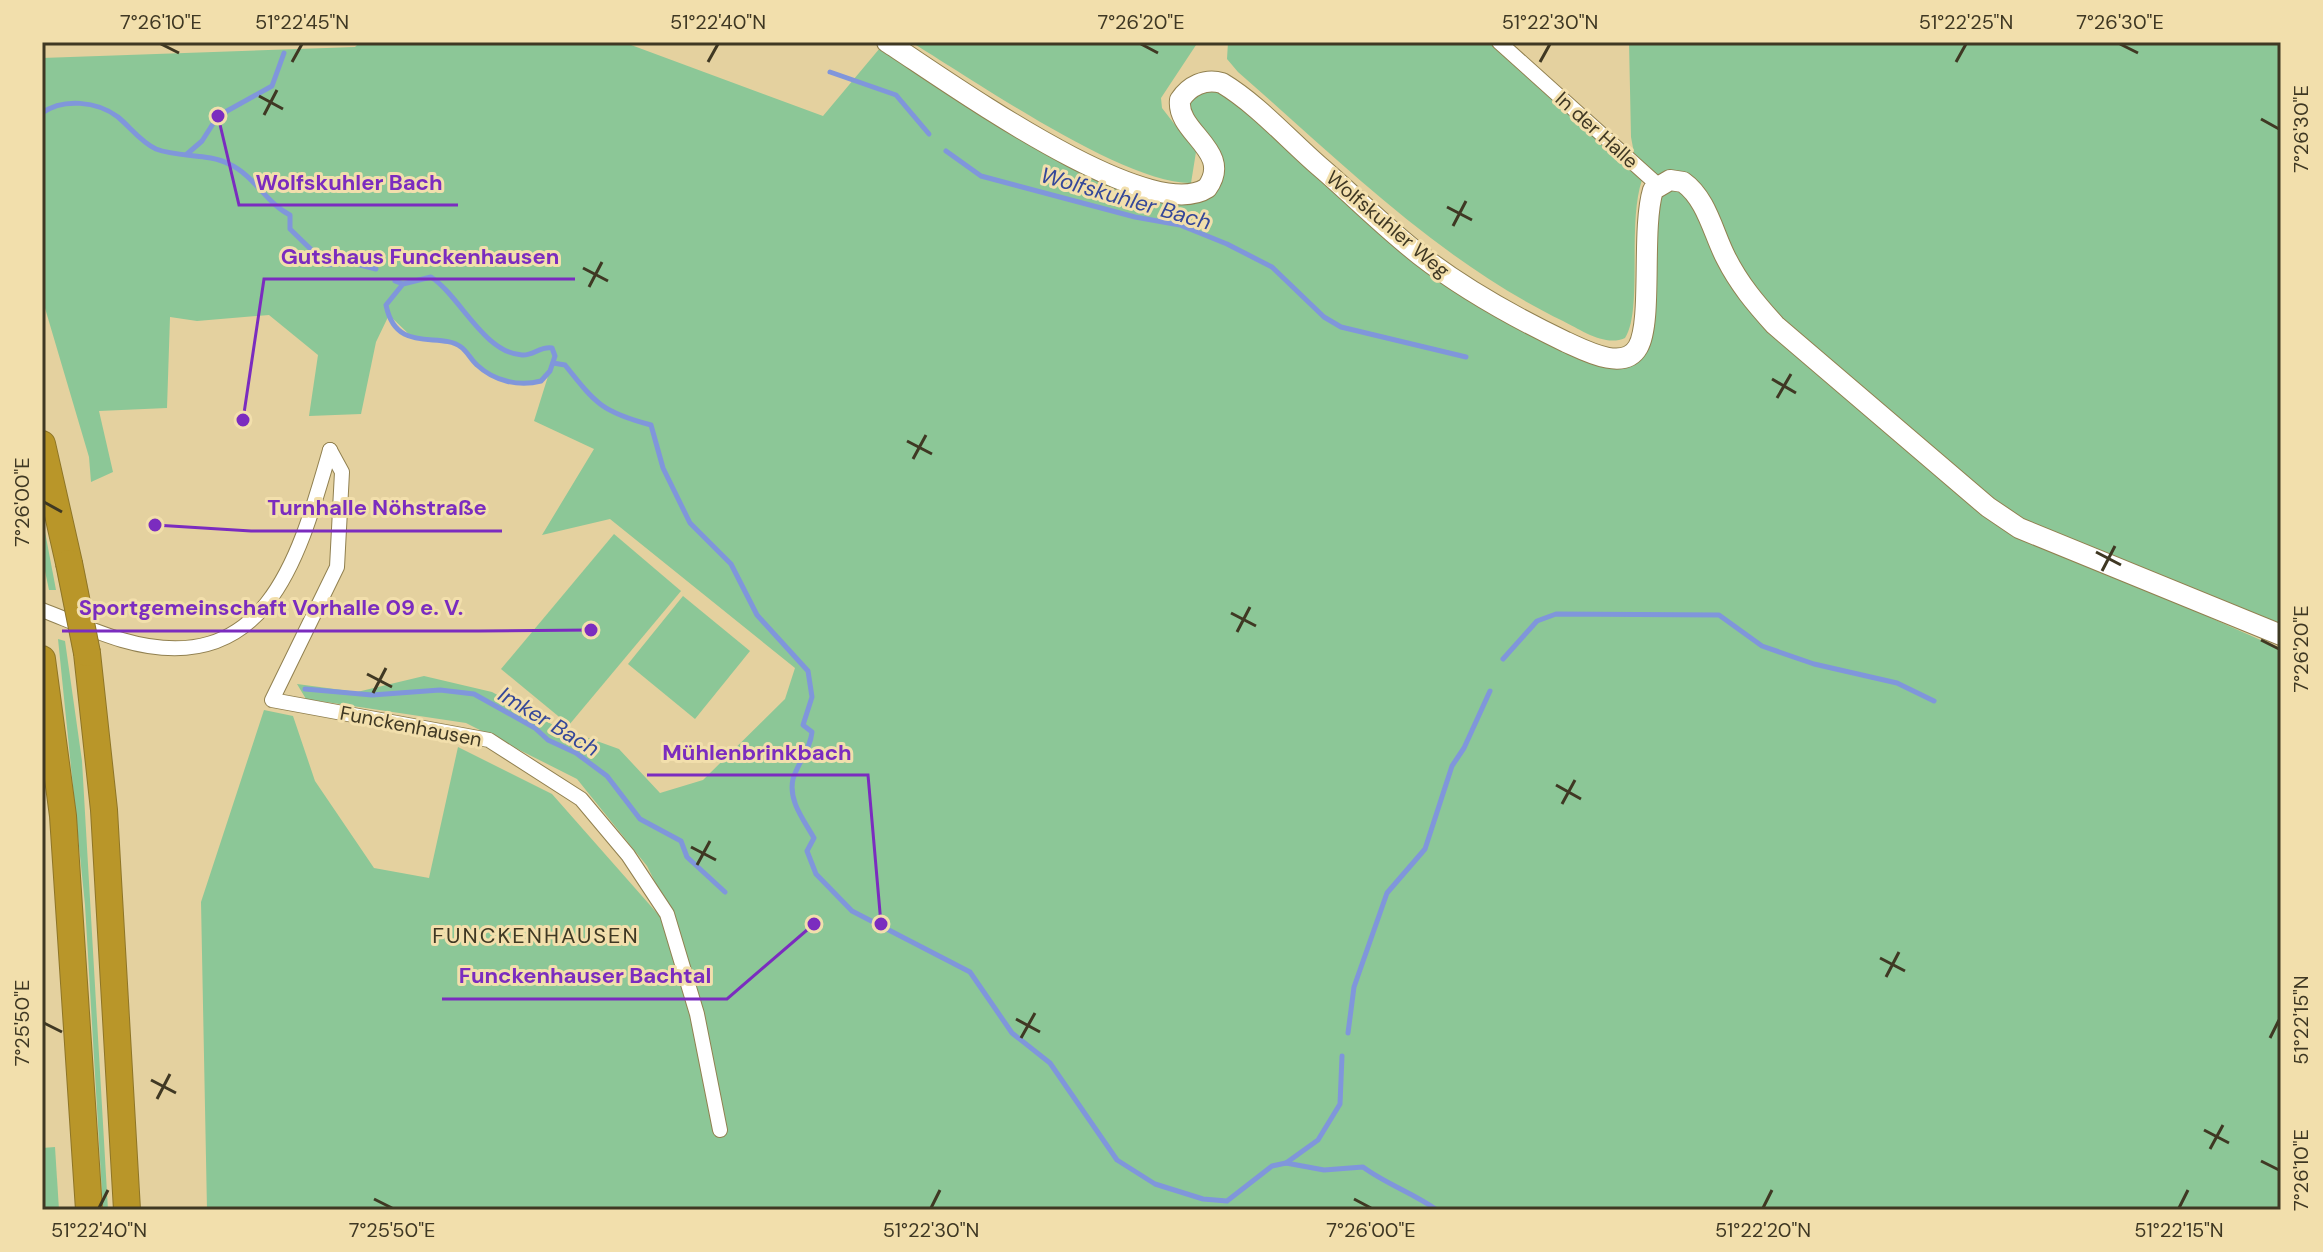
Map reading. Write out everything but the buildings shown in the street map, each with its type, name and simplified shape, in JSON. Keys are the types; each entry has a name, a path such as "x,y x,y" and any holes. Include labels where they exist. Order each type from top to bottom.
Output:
{"highway":[{"path":"42,444 87,653 104,810 127,1210"},
{"path":"42,659 63,816 89,1210"}],"street":[{"name":"Wolfskuhler Weg","path":"887,42 1059,152 1122,180 1180,196 1191,196 1207,188 1215,167 1210,153 1183,115 1180,100 1194,86 1214,80 1222,83 1417,253 1452,279 1514,315 1596,356 1618,358 1630,355 1638,347 1644,324 1647,209 1653,190 1659,186"},
{"name":"In der Halle","path":"1499,42 1659,186"},
{"path":"1659,186 1670,180 1683,182 1693,189 1746,293 1775,325 1988,507 2037,536 2281,635"},
{"name":"Funckenhausen","path":"42,610 120,639 187,647 217,643 257,619 274,599 306,532 330,450 342,472 337,567 272,700 489,740 581,799 628,855 667,914 697,1014 720,1130"}],"green space":[{"path":"360,42 623,42 823,116 885,42 1000,117 1169,193 1211,182 1179,107 1214,80 1355,197 1540,330 1630,355 1653,190 1636,164 1631,137 1629,42 2281,42 2281,627 2218,600 2211,618 2281,649 2281,1210 207,1210 201,902 264,710 293,716 315,781 374,868 429,878 458,747 552,794 664,921 669,910 647,866 577,779 466,723 306,699 297,684 357,692 424,676 492,692 555,726 619,749 660,793 703,780 785,699 795,668 610,519 542,535 594,449 534,421 549,373 541,381 514,384 479,368 461,346 447,341 414,339 389,315 376,342 361,414 309,416 318,355 269,315 197,321 170,317 167,408 99,411 113,472 91,482 89,457 42,298 42,58 355,47"},
{"path":"911,42 1198,42 1161,98 1162,108 1196,152 1191,183 1162,179 1089,149 1009,104"},
{"path":"1228,42 1494,42 1642,180 1636,219 1633,308 1625,338 1601,339 1585,333 1518,297 1433,240 1353,175 1238,72 1227,59"},
{"path":"42,516 56,590 49,590 42,557"},
{"path":"614,534 681,591 569,725 501,669"},
{"path":"683,596 750,651 695,719 628,664"},
{"path":"58,639 65,641 82,761 108,1210 103,1210 85,905"},
{"path":"55,1147 59,1210 42,1210 42,1148"}],"waterway":[{"name":"Wolfskuhler Bach","path":"187,154 202,141 218,116 272,86 284,53"},
{"name":"Wolfskuhler Bach","path":"830,72 896,95 929,134"},
{"path":"42,113 70,103 90,105 118,117 156,149 212,158 229,164 246,175 274,204 290,215 290,229 327,265 352,263 376,269"},
{"name":"Wolfskuhler Bach","path":"946,151 981,176 1135,217 1180,225 1227,244 1272,267 1324,317 1341,327 1466,357"},
{"path":"395,281 403,284 386,305 391,321 409,336 452,343 463,349 484,371 507,381 541,381 550,371 555,356 552,348 526,355 508,352 484,334 431,277 403,284"},
{"path":"553,363 565,365 593,398 610,411 651,425 663,468 690,523 731,564 757,615 808,671 812,697 803,725 812,732 793,779 793,795 814,838 807,851 816,874 852,911 970,972 1012,1033 1050,1063 1117,1160 1155,1184 1203,1199 1227,1201 1272,1166 1286,1163 1324,1170 1363,1167 1437,1210"},
{"path":"1503,659 1537,621 1556,614 1719,615 1762,646 1814,664 1897,683 1934,701"},
{"name":"Imker Bach","path":"305,689 372,695 440,690 474,694 535,728 548,740 576,753 607,776 640,819 681,841 687,857 725,892"},
{"path":"1348,1033 1354,987 1387,893 1425,849 1452,766 1464,748 1490,691"},
{"path":"1286,1163 1318,1140 1340,1104 1342,1056"}],"place":[{"name":"Wolfskuhler Bach","path":"218,116"},
{"name":"Gutshaus Funckenhausen","path":"243,420"},
{"name":"Turnhalle Nöhstraße","path":"155,525"},
{"name":"Sportgemeinschaft Vorhalle 09 e. V.","path":"591,630"},
{"name":"Funckenhauser Bachtal","path":"814,924"},
{"name":"Mühlenbrinkbach","path":"881,924"}],"district":[{"name":"FUNCKENHAUSEN","path":"536,935"}]}
